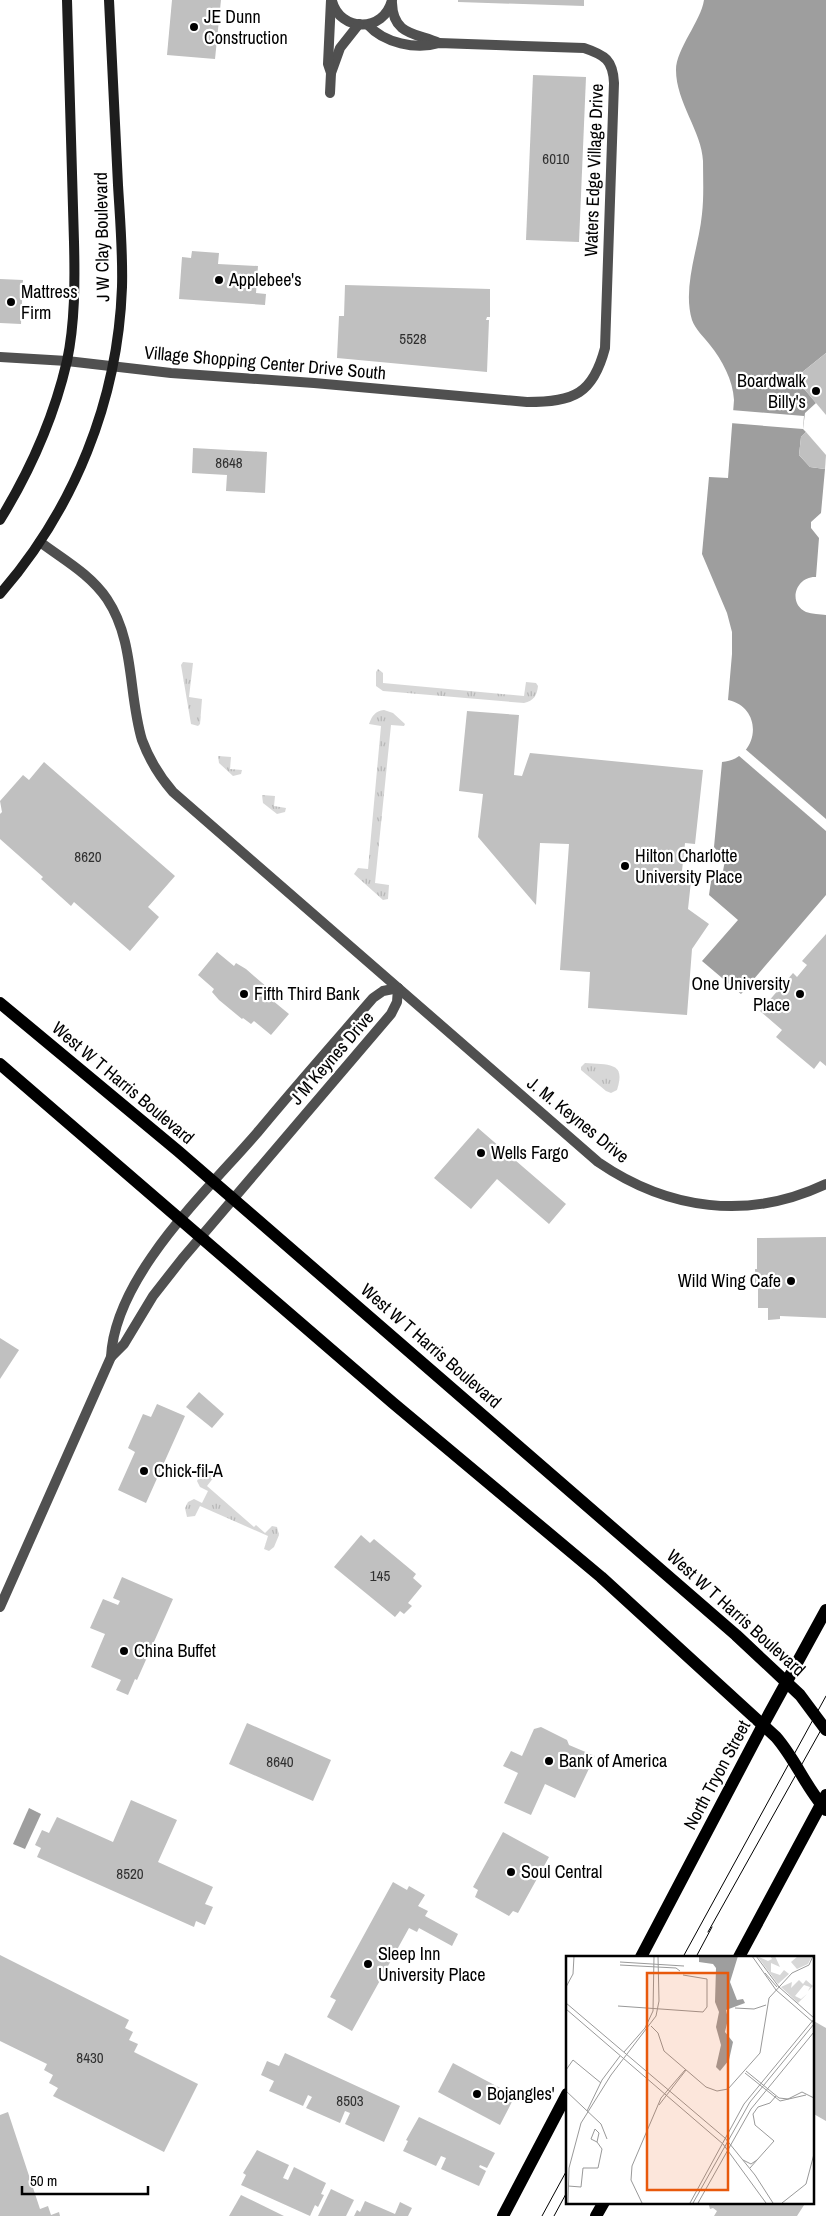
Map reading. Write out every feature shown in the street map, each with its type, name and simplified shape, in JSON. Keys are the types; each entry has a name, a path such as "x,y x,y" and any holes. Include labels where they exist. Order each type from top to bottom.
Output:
{"main road":[{"name":"West W T Harris Boulevard","path":"0,1003 233,1199 693,1597 787,1682 812,1708 826,1730"},
{"path":"0,1064 429,1434 601,1577 763,1725 786,1749 824,1803 740,1956"},
{"name":"North Tryon Street","path":"642,1956 826,1610"},
{"path":"503,2216 566,2096"},
{"path":"596,2216 603,2204"}],"street":[{"name":"J W Clay Boulevard","path":"0,520 30,467 45,430 67,361 73,308 74,268 66,0"},
{"name":"J W Clay Boulevard","path":"0,594 40,542 58,514 83,464 102,413 112,366 122,288 109,0"},
{"name":"Waters Edge Village Drive","path":"331,0 338,14 347,20 363,25 376,34 404,44 428,47 439,43"},
{"path":"331,0 328,64 331,73"},
{"name":"Waters Edge Village Drive","path":"392,0 394,18 407,32 439,43 584,48 598,52 607,59 613,70 605,348 599,370 587,386 569,398 548,402 527,402"},
{"path":"330,93 331,73 340,48 363,25 379,20 386,14 392,0"},
{"name":"Village Shopping Center Drive South","path":"0,357 67,361 171,373 314,382 527,402"},
{"name":"J. M. Keynes Drive","path":"40,542 87,576 102,592 113,610 124,634 142,739 150,759 168,786 598,1162 647,1190 696,1204 730,1206 775,1202 808,1192 826,1184"},
{"name":"J M Keynes Drive","path":"398,988 397,1002 391,1014 201,1236 153,1296 124,1344 110,1357 116,1325 138,1278 181,1219 373,998 384,991 398,988"},
{"path":"0,1607 110,1357"}],"green space":[{"path":"183,662 193,663 189,697 202,699 200,724 198,726 191,724 181,665"},
{"path":"378,669 383,673 383,683 524,696 526,682 536,683 538,686 534,697 524,703 383,691 376,686 376,672"},
{"path":"384,710 393,713 405,724 404,726 391,725 375,883 389,885 388,899 383,900 354,874 358,868 368,869 381,726 369,724 374,714"},
{"path":"218,756 231,757 230,769 242,770 241,774 233,776 219,763"},
{"path":"262,795 275,796 274,806 286,808 285,812 277,814 263,803"},
{"path":"585,1063 613,1066 617,1069 619,1081 617,1090 611,1093 606,1091 581,1070"},
{"path":"211,1471 214,1477 207,1486 254,1527 256,1525 265,1533 272,1526 277,1527 279,1535 274,1547 269,1551 264,1549 268,1536 200,1506 195,1516 187,1517 185,1508 188,1502 194,1499 202,1503 208,1491 200,1487 197,1481 200,1475"}],"shaded area":[{"path":"704,0 826,0 826,353 795,378 816,403 805,413 803,429 806,432 801,437 799,455 810,467 825,469 821,513 811,522 811,528 819,538 816,577 809,578 799,585 796,597 800,608 806,612 826,615 826,895 741,994 702,961 738,920 709,895 711,881 723,871 725,860 714,847 722,762 734,759 744,752 750,743 753,733 752,722 748,713 740,705 728,700 732,632 727,613 702,554 709,477 728,478 734,400 732,385 723,364 695,327 689,307 690,281 703,208 703,161 702,150 680,94 676,70 680,53 698,17"},
{"path":"29,1808 41,1814 25,1849 13,1844"}],"pier":[{"path":"731,410 804,416 803,429 730,423"},
{"path":"744,748 826,819 826,831 738,755"}],"building":[{"name":"JE Dunn Construction","path":"172,0 221,0 215,59 167,55"},
{"path":"458,0 584,0 584,6 458,2"},
{"path":"533,75 586,77 579,242 526,240"},
{"name":"Applebee's","path":"192,251 219,253 218,264 258,266 256,293 266,294 265,305 179,299 182,257 191,258"},
{"name":"Mattress Firm","path":"0,279 23,280 21,324 0,323"},
{"path":"345,285 490,289 490,317 487,317 486,320 489,320 487,372 337,358 339,316 344,316"},
{"name":"Boardwalk Billy's","path":"826,353 826,415 795,378"},
{"path":"806,432 826,455 825,469 810,467 799,455 801,437"},
{"path":"193,448 267,452 265,493 226,491 227,475 192,473"},
{"name":"Hilton Charlotte University Place","path":"467,711 519,715 514,775 522,776 530,753 703,770 695,844 685,843 682,871 692,872 688,909 709,924 692,949 687,1015 588,1008 590,972 560,970 569,844 540,843 536,905 478,837 483,794 459,791"},
{"path":"44,762 175,876 148,907 159,917 130,951 74,902 71,906 41,879 43,877 0,839 0,814 2,812 0,801 23,775 29,780"},
{"name":"One University Place","path":"826,934 826,1066 820,1061 814,1069 776,1037 782,1030 760,1011 793,973 797,977 807,965 802,961"},
{"name":"Fifth Third Bank","path":"217,952 234,966 236,963 246,969 276,996 272,1000 289,1014 271,1035 254,1021 251,1024 242,1019 219,1000 212,992 214,989 198,975"},
{"name":"Wells Fargo","path":"478,1128 566,1204 549,1224 497,1179 471,1209 434,1178"},
{"name":"Wild Wing Cafe","path":"826,1237 826,1318 780,1316 780,1319 768,1320 768,1308 758,1308 758,1286 755,1286 757,1238"},
{"path":"0,1338 19,1350 0,1379"},
{"path":"199,1392 224,1414 212,1428 186,1407"},
{"name":"Chick-fil-A","path":"157,1404 185,1416 146,1503 118,1490 135,1452 128,1448 143,1414 151,1417"},
{"path":"361,1535 370,1543 374,1539 416,1574 413,1578 422,1586 408,1603 412,1606 404,1614 400,1611 395,1617 334,1567"},
{"name":"China Buffet","path":"122,1577 173,1599 137,1680 135,1679 128,1695 116,1690 121,1680 91,1667 105,1634 90,1628 103,1599 118,1605 120,1601 113,1598"},
{"path":"247,1723 331,1760 313,1801 229,1764"},
{"name":"Bank of America","path":"541,1727 567,1740 569,1745 595,1756 575,1798 545,1784 531,1815 504,1803 518,1773 503,1766 511,1751 522,1756 534,1729"},
{"path":"131,1800 177,1820 158,1862 213,1887 205,1904 213,1907 205,1925 196,1921 194,1927 37,1857 41,1848 35,1845 42,1830 49,1833 57,1817 113,1842"},
{"name":"Soul Central","path":"503,1832 549,1857 518,1913 513,1911 509,1916 475,1897 478,1890 473,1887"},
{"name":"Sleep Inn University Place","path":"393,1882 407,1890 409,1886 425,1895 418,1906 428,1911 425,1916 458,1934 452,1946 419,1928 417,1932 409,1928 352,2031 327,2017 336,2000 330,1997"},
{"path":"0,1955 129,2020 125,2028 133,2032 129,2040 138,2044 134,2052 198,2084 164,2152 53,2096 58,2088 49,2083 53,2075 44,2070 47,2064 0,2041"},
{"path":"814,2021 826,2028 826,2121 814,2114"},
{"path":"285,2053 400,2106 384,2142 345,2124 350,2113 345,2111 340,2123 306,2108 312,2097 308,2095 303,2106 269,2091 274,2081 261,2075 267,2061 279,2066"},
{"name":"Bojangles'","path":"453,2063 515,2096 500,2125 438,2092"},
{"path":"8,2112 40,2209 48,2206 51,2215 59,2212 60,2216 0,2216 0,2115"},
{"path":"419,2117 495,2153 487,2168 480,2165 479,2167 486,2171 479,2186 441,2169 446,2158 441,2156 436,2166 403,2151 408,2141 406,2140"},
{"path":"257,2150 289,2165 283,2178 288,2180 294,2167 326,2183 321,2194 324,2195 318,2207 315,2205 310,2216 241,2185 246,2175 243,2173"},
{"path":"331,2189 354,2200 346,2216 318,2216"},
{"path":"241,2195 284,2216 229,2216"},
{"path":"365,2201 395,2214 400,2202 412,2208 408,2216 354,2216 357,2210 360,2212"},
{"path":"709,2204 805,2204 797,2216 714,2216 717,2211 713,2208 710,2209"}],"tram line":[{"path":"684,1956 826,1696"},
{"path":"708,1932 826,1721"},
{"path":"697,1956 712,1927"},
{"path":"542,2216 566,2172"},
{"path":"554,2216 566,2194"}],"place":[{"name":"JE Dunn Construction","path":"194,27"},
{"name":"Applebee's","path":"219,280"},
{"name":"Mattress Firm","path":"11,302"},
{"name":"Boardwalk Billy's","path":"816,391"},
{"name":"Hilton Charlotte University Place","path":"625,866"},
{"name":"Fifth Third Bank","path":"244,994"},
{"name":"One University Place","path":"800,994"},
{"name":"Wells Fargo","path":"481,1153"},
{"name":"Wild Wing Cafe","path":"791,1281"},
{"name":"Chick-fil-A","path":"144,1471"},
{"name":"China Buffet","path":"124,1651"},
{"name":"Bank of America","path":"549,1761"},
{"name":"Soul Central","path":"511,1872"},
{"name":"Sleep Inn University Place","path":"368,1964"},
{"name":"Bojangles'","path":"477,2094"}]}
